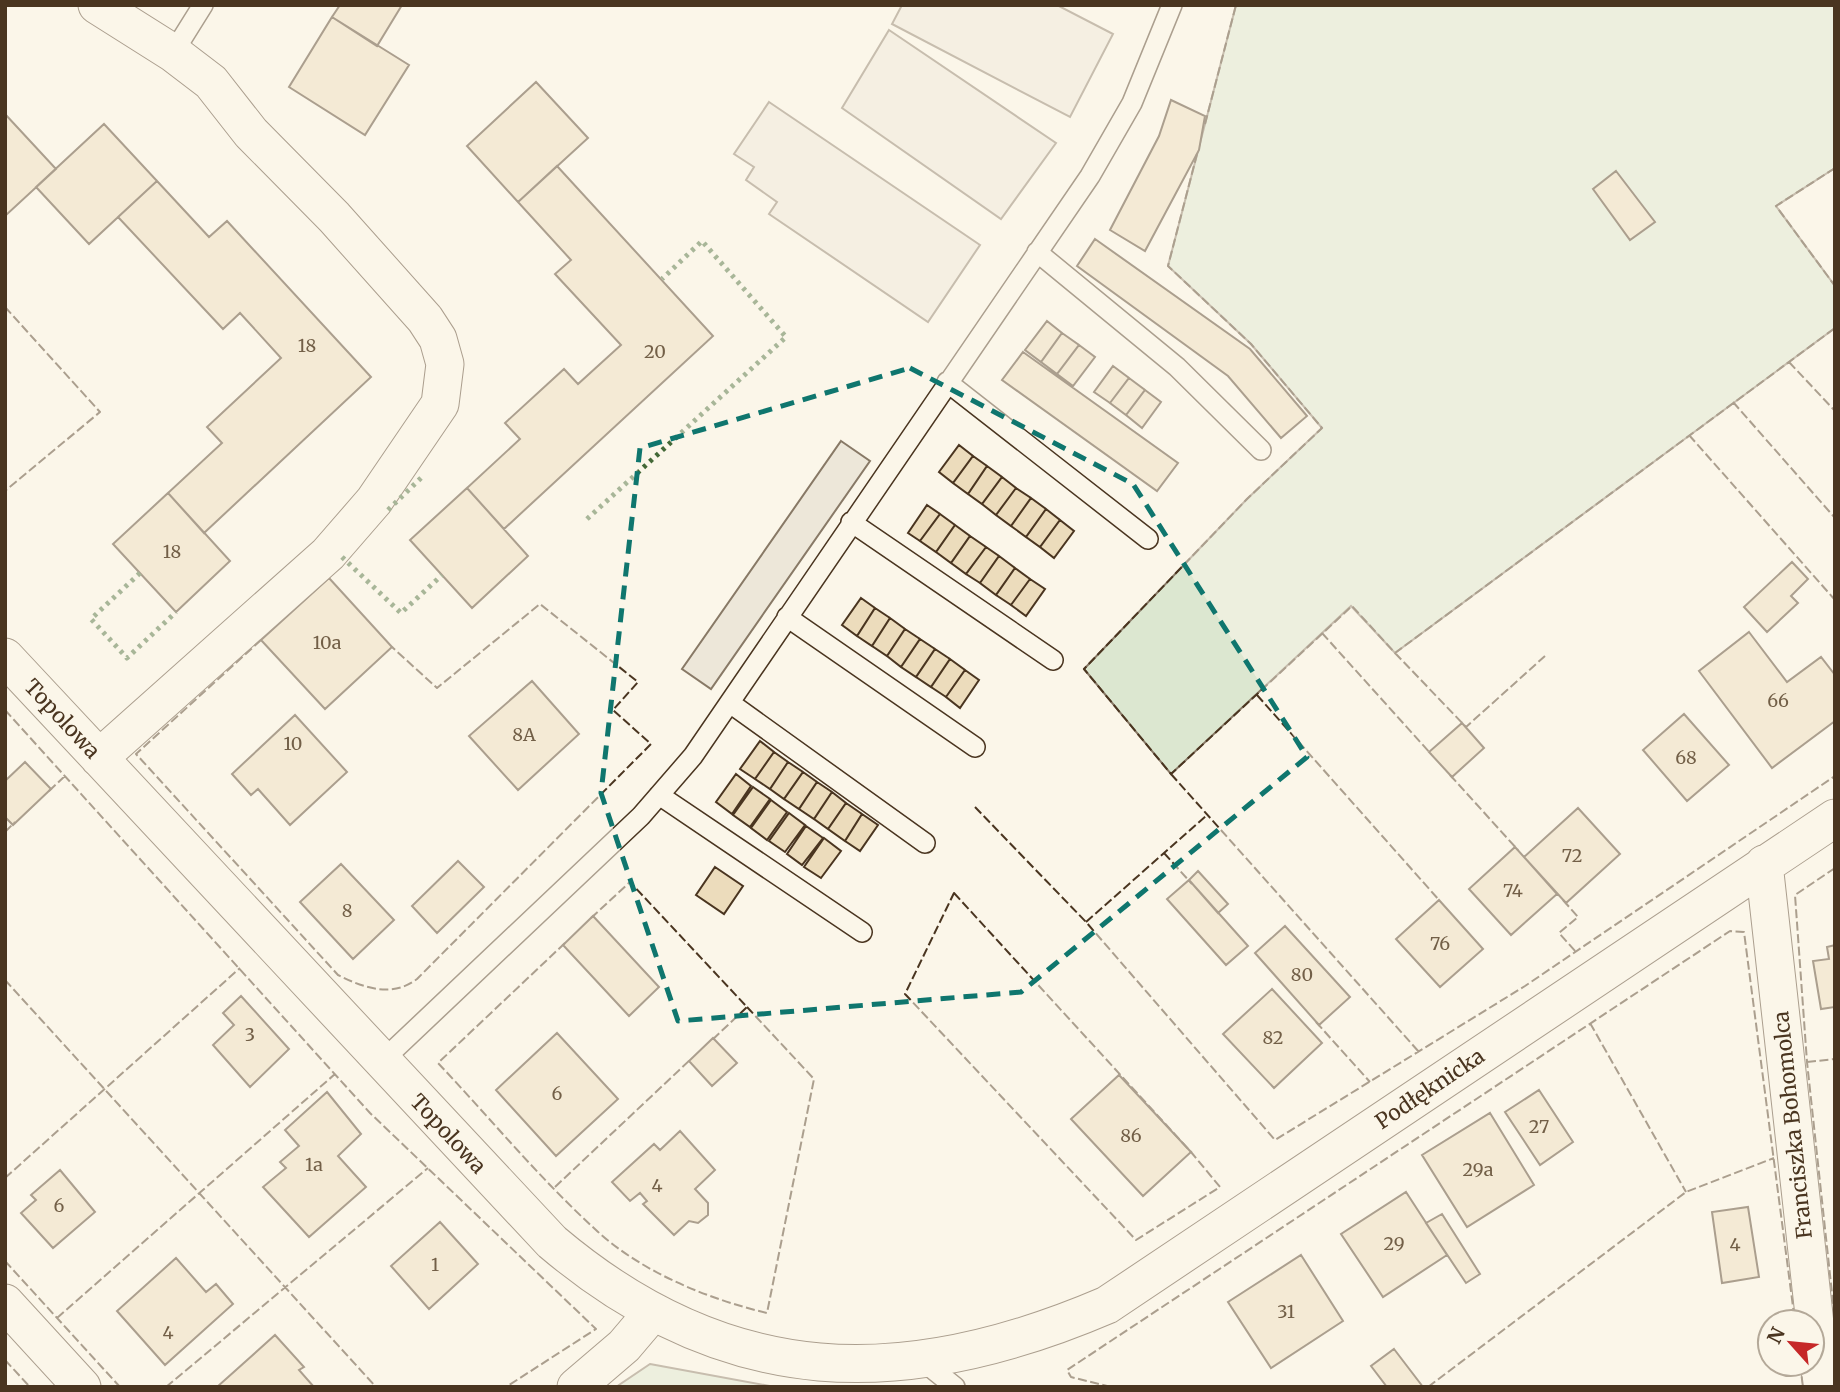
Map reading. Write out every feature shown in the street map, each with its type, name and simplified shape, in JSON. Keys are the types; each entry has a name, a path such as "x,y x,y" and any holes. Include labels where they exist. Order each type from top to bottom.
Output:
{"street":[{"path":"97,5 173,53 211,82 251,133 393,281 438,339 445,364 440,404 374,501 328,554 99,758"},
{"name":"Topolowa","path":"5,657 552,1242 585,1270 652,1313 706,1339 776,1362 833,1370 942,1376 968,1359 1017,1345"},
{"name":"Podłęknicka","path":"1017,1345 1107,1305 1835,818"},
{"name":"Franciszka Bohomolca","path":"1765,864 1822,1387"},
{"path":"5,1303 82,1387"},
{"path":"576,1387 624,1346 652,1313"}],"lane":[{"path":"173,53 203,5"},
{"path":"382,1062 641,816 693,756 1090,176 1132,103 1172,5"},
{"path":"1037,252 1177,367 1261,450"},
{"path":"947,382 1147,539"},
{"path":"851,522 1053,660"},
{"path":"787,617 975,747"},
{"path":"730,703 925,843"},
{"path":"659,795 862,932"}],"highlighted area":[{"path":"910,368 1133,484 1307,757 1021,992 678,1021 601,793 640,448"}],"green space":[{"path":"1236,5 1835,5 1835,168 1776,206 1835,286 1835,328 1395,653 1351,606 1171,774 1084,669 1247,499 1322,428 1251,344 1168,266"},
{"path":"650,1364 775,1387 616,1387"}],"shaded area":[{"path":"902,5 1057,5 1113,34 1070,117 892,24"},
{"path":"889,30 1056,143 1001,219 842,108"},
{"path":"769,102 980,245 928,322 769,214 777,202 746,180 754,167 734,154"},
{"path":"841,441 870,461 711,689 682,669"}],"building":[{"path":"340,5 402,5 377,46 332,17"},
{"path":"332,17 409,65 365,135 289,87"},
{"path":"536,82 588,138 518,202 467,146"},
{"path":"1171,100 1205,116 1199,150 1145,251 1110,230 1159,136"},
{"path":"5,114 56,169 5,216"},
{"path":"104,124 157,181 89,244 36,187"},
{"path":"557,166 713,336 504,529 467,488 520,439 505,423 564,369 578,384 621,345 555,274 571,260 518,202"},
{"path":"1616,171 1655,222 1630,240 1593,189"},
{"path":"157,181 209,237 227,221 371,377 204,533 168,493 222,443 207,427 281,358 240,313 223,329 118,217"},
{"path":"1095,239 1250,349 1307,416 1281,438 1228,376 1077,266"},
{"path":"1047,321 1062,333 1041,362 1025,350"},
{"path":"1062,333 1079,345 1057,374 1041,362"},
{"path":"1079,345 1095,357 1073,386 1057,374"},
{"path":"1023,352 1178,463 1157,491 1002,380"},
{"path":"1113,366 1129,378 1110,403 1094,392"},
{"path":"1129,378 1145,390 1126,415 1110,403"},
{"path":"1145,390 1161,402 1142,428 1126,415"},
{"path":"959,445 973,456 953,483 939,472"},
{"path":"973,456 987,466 968,494 953,483"},
{"path":"987,466 1002,477 982,504 968,494"},
{"path":"1002,477 1016,488 996,515 982,504"},
{"path":"467,488 528,556 472,608 410,540"},
{"path":"1016,488 1031,498 1011,526 996,515"},
{"path":"168,493 230,561 176,612 113,544"},
{"path":"1031,498 1046,509 1026,537 1011,526"},
{"path":"927,505 940,514 920,541 908,533"},
{"path":"1046,509 1060,520 1040,547 1026,537"},
{"path":"940,514 955,525 936,552 920,541"},
{"path":"1060,520 1074,531 1054,558 1040,547"},
{"path":"955,525 970,536 951,563 936,552"},
{"path":"970,536 986,547 966,574 951,563"},
{"path":"986,547 999,556 980,583 966,574"},
{"path":"999,556 1015,568 996,595 980,583"},
{"path":"1792,562 1808,579 1791,596 1798,603 1767,632 1744,607"},
{"path":"1015,568 1030,579 1011,605 996,595"},
{"path":"329,578 392,647 325,709 261,640"},
{"path":"1030,579 1045,589 1026,616 1011,605"},
{"path":"861,598 875,608 857,636 842,625"},
{"path":"875,608 890,618 872,646 857,636"},
{"path":"890,618 905,629 887,656 872,646"},
{"path":"905,629 920,639 901,667 887,656"},
{"path":"1749,632 1787,682 1821,657 1835,675 1835,721 1772,768 1699,671"},
{"path":"920,639 935,649 916,677 901,667"},
{"path":"935,649 950,659 931,687 916,677"},
{"path":"950,659 965,670 946,697 931,687"},
{"path":"965,670 979,680 960,708 946,697"},
{"path":"532,681 579,734 518,790 469,736"},
{"path":"1684,714 1729,765 1687,801 1643,750"},
{"path":"295,715 347,772 290,825 258,789 251,795 232,774"},
{"path":"1462,723 1484,748 1452,777 1429,752"},
{"path":"760,741 774,752 755,779 740,769"},
{"path":"774,752 788,762 770,789 755,779"},
{"path":"25,762 51,789 13,825 5,817 5,781"},
{"path":"788,762 803,772 784,799 770,789"},
{"path":"803,772 817,782 799,809 784,799"},
{"path":"736,774 751,786 732,814 716,802"},
{"path":"817,782 832,792 814,819 799,809"},
{"path":"753,787 770,799 750,827 733,815"},
{"path":"832,792 846,803 828,829 814,819"},
{"path":"771,800 787,812 767,840 751,828"},
{"path":"846,803 862,814 845,841 828,829"},
{"path":"1578,808 1620,854 1566,903 1524,857"},
{"path":"789,813 805,825 785,852 769,841"},
{"path":"862,814 878,825 860,851 845,841"},
{"path":"806,826 823,838 802,865 787,854"},
{"path":"824,838 841,851 821,878 804,867"},
{"path":"1515,847 1557,894 1511,935 1469,889"},
{"path":"458,861 484,887 437,933 412,906"},
{"path":"341,864 394,920 353,959 300,902"},
{"path":"715,867 743,886 724,914 696,895"},
{"path":"1198,871 1228,904 1218,913 1189,880"},
{"path":"1189,880 1248,946 1226,965 1167,899"},
{"path":"1439,900 1483,949 1440,987 1396,939"},
{"path":"593,916 659,987 629,1016 563,945"},
{"path":"1285,926 1350,997 1319,1025 1255,953"},
{"path":"1835,945 1835,1007 1821,1009 1813,961 1829,959 1827,947"},
{"path":"1272,989 1322,1043 1274,1088 1223,1034"},
{"path":"241,996 289,1049 250,1087 213,1045 234,1025 223,1013"},
{"path":"557,1033 618,1099 556,1156 496,1090"},
{"path":"713,1038 737,1063 712,1086 689,1061"},
{"path":"1119,1075 1191,1152 1143,1196 1071,1119"},
{"path":"1539,1090 1573,1142 1540,1165 1505,1112"},
{"path":"327,1092 361,1134 338,1156 366,1187 309,1237 263,1187 286,1168 280,1162 299,1146 285,1130"},
{"path":"1490,1113 1534,1185 1467,1227 1422,1155"},
{"path":"680,1131 715,1170 695,1189 708,1203 708,1215 698,1223 689,1221 674,1235 643,1204 647,1201 640,1193 630,1201 612,1182 654,1144 660,1150"},
{"path":"60,1170 95,1212 53,1248 21,1213 36,1200 31,1195"},
{"path":"1406,1192 1447,1255 1383,1297 1341,1234"},
{"path":"1748,1207 1759,1277 1722,1283 1712,1212"},
{"path":"1442,1214 1480,1274 1466,1283 1426,1223"},
{"path":"440,1222 478,1264 429,1309 391,1266"},
{"path":"1301,1255 1343,1321 1271,1368 1228,1302"},
{"path":"176,1258 206,1292 216,1284 233,1304 165,1365 117,1311"},
{"path":"275,1335 304,1367 299,1370 314,1387 217,1387"},
{"path":"1394,1349 1423,1387 1387,1387 1371,1366"}],"hedge":[{"path":"587,519 786,337 702,241 662,279"},
{"path":"388,510 422,477"},
{"path":"342,557 401,613 442,575"},
{"path":"140,573 91,619 127,658 176,612"}],"fence":[{"path":"1205,124 1236,5"},
{"path":"1197,154 1168,266 1251,344 1322,428 1247,499 1084,669 1171,774 1352,606 1395,653 1835,328"},
{"path":"1835,168 1776,206 1835,286"},
{"path":"5,307 100,412 5,491"},
{"path":"1789,362 1835,411"},
{"path":"1733,402 1835,518"},
{"path":"1689,435 1835,600"},
{"path":"261,640 136,754 338,975 358,984 388,990 417,979 651,744 613,710 638,682 540,604 437,688 392,647"},
{"path":"1322,633 1431,754"},
{"path":"1395,653 1466,727 1545,656"},
{"path":"1257,695 1439,900"},
{"path":"5,710 370,1113 596,1329 506,1387"},
{"path":"1171,774 1419,1052"},
{"path":"49,791 66,775"},
{"path":"1450,775 1518,850"},
{"path":"975,807 1086,922 1275,1140 1525,986 1835,776"},
{"path":"1086,922 1207,815"},
{"path":"5,832 15,822"},
{"path":"1164,853 1192,884"},
{"path":"1835,868 1795,895 1807,1062 1835,1321"},
{"path":"591,918 630,882 747,1007 711,1041"},
{"path":"954,893 1191,1152 1220,1187 1136,1240 905,994 954,893"},
{"path":"1563,900 1578,917 1559,933 1576,952"},
{"path":"1111,1387 1071,1377 1067,1370 1730,931 1744,932 1793,1308"},
{"path":"565,943 438,1063 555,1190 614,1245 633,1259 676,1282 722,1300 767,1313 814,1079 747,1007"},
{"path":"5,1178 240,968"},
{"path":"5,980 376,1387"},
{"path":"1316,1022 1370,1082"},
{"path":"1590,1023 1686,1192"},
{"path":"555,1187 691,1059"},
{"path":"1807,1062 1835,1059"},
{"path":"57,1318 335,1074"},
{"path":"1428,1387 1686,1192 1774,1158"},
{"path":"166,1387 428,1168"},
{"path":"5,1261 120,1387"},
{"path":"5,1360 30,1387"},
{"path":"1802,1378 1803,1387"}]}
